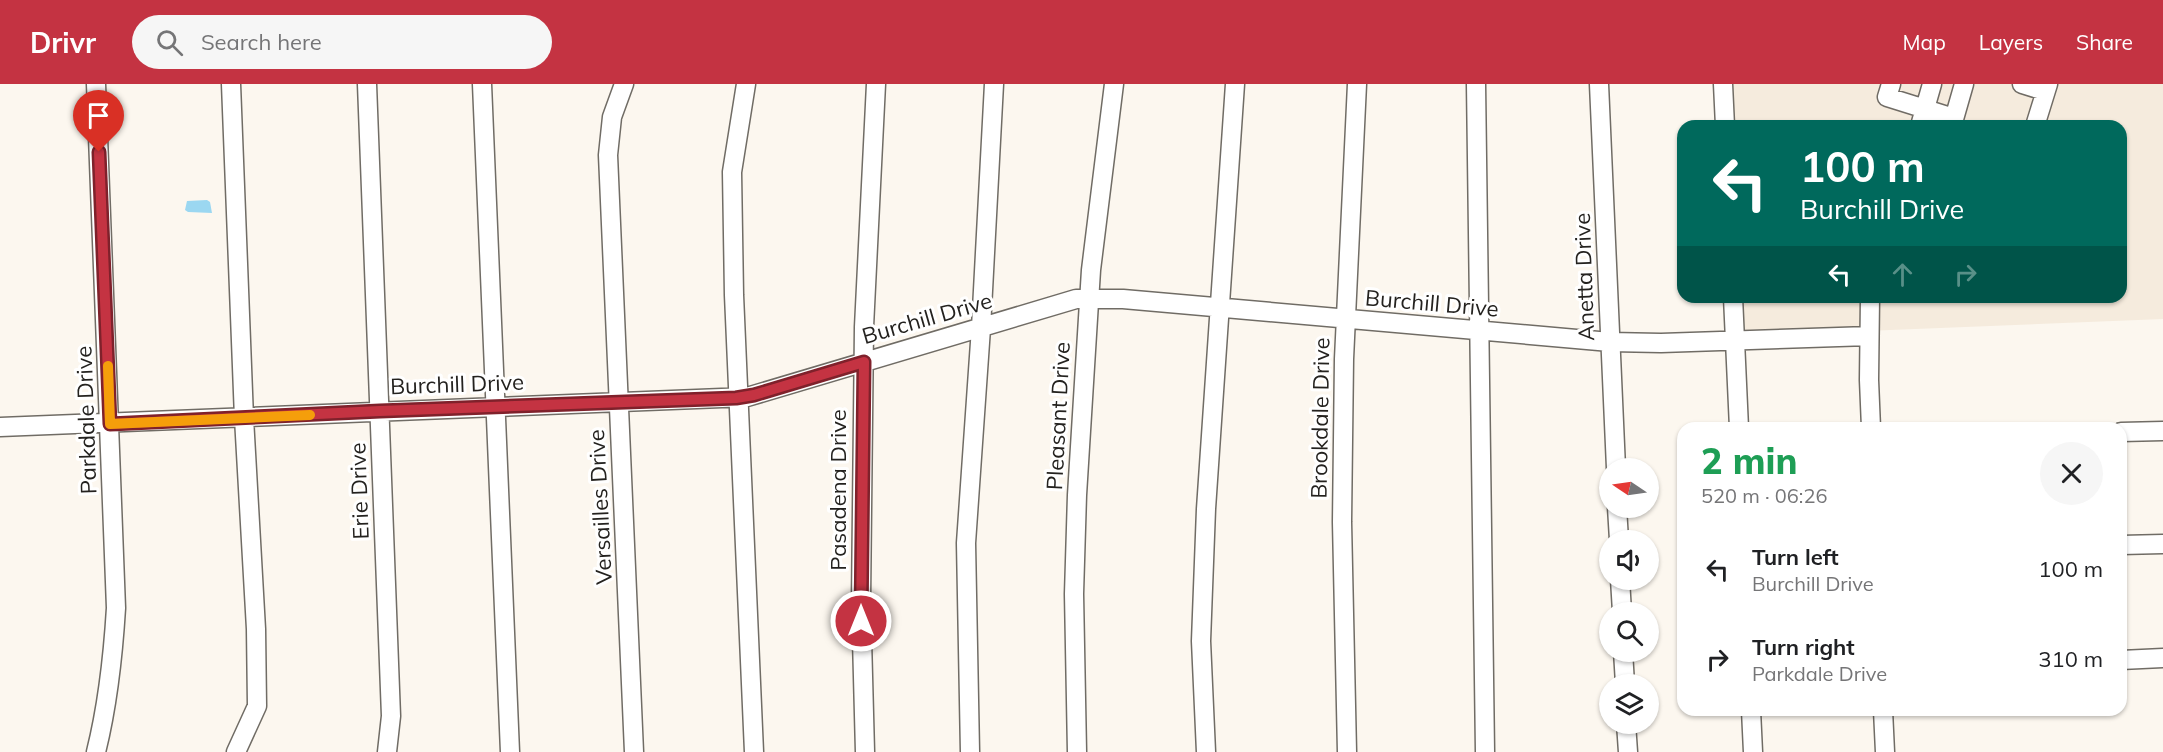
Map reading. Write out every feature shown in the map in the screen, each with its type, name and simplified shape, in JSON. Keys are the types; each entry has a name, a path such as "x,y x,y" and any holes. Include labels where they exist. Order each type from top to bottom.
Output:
{"street":[{"name":"Parkdale Drive","path":"96,84 116,608 110,683 96,752"},
{"path":"231,84 244,418 256,629 257,706 236,752"},
{"name":"Erie Drive","path":"367,84 392,716 387,752"},
{"path":"482,84 510,752"},
{"name":"Versailles Drive","path":"624,84 612,117 608,154 634,752"},
{"path":"746,84 732,172 734,296 754,752"},
{"name":"Pasadena Drive","path":"865,752 861,601 864,362 876,84"},
{"path":"970,752 966,543 981,328 994,84"},
{"name":"Pleasant Drive","path":"1077,752 1076,521 1089,299 1114,84"},
{"path":"1206,752 1201,641 1206,508 1235,84"},
{"name":"Brookdale Drive","path":"1347,752 1342,522 1345,319 1357,84"},
{"path":"1476,84 1485,752"},
{"name":"Anetta Drive","path":"1599,84 1616,458"},
{"path":"1723,84 1725,120"},
{"path":"1891,84 1887,97 1922,118 1938,120"},
{"path":"1922,118 1932,84"},
{"path":"1954,120 1964,84"},
{"path":"2022,84 2046,87 2037,120"},
{"name":"Burchill Drive","path":"0,427 740,397 754,395 1076,299 1123,299 1610,342 1869,336"},
{"path":"1733,303 1739,422"},
{"path":"1870,303 1871,422"},
{"path":"2127,432 2163,431"},
{"path":"2127,545 2163,544"},
{"path":"2127,660 2163,658"},
{"path":"1751,716 1752,752"},
{"path":"1883,716 1885,752"},
{"path":"1627,734 1628,752"}],"shaded area":[{"path":"1726,84 2163,84 2163,319 1738,336 1736,303 2127,303 2127,120 1728,120"}],"water":[{"path":"207,200 210,202 212,213 185,210 187,201"}],"slow traffic":[{"path":"108,366 110,424 310,415"}],"route":[{"path":"99,152 110,424 736,398 747,397 864,362 861,621"}]}
